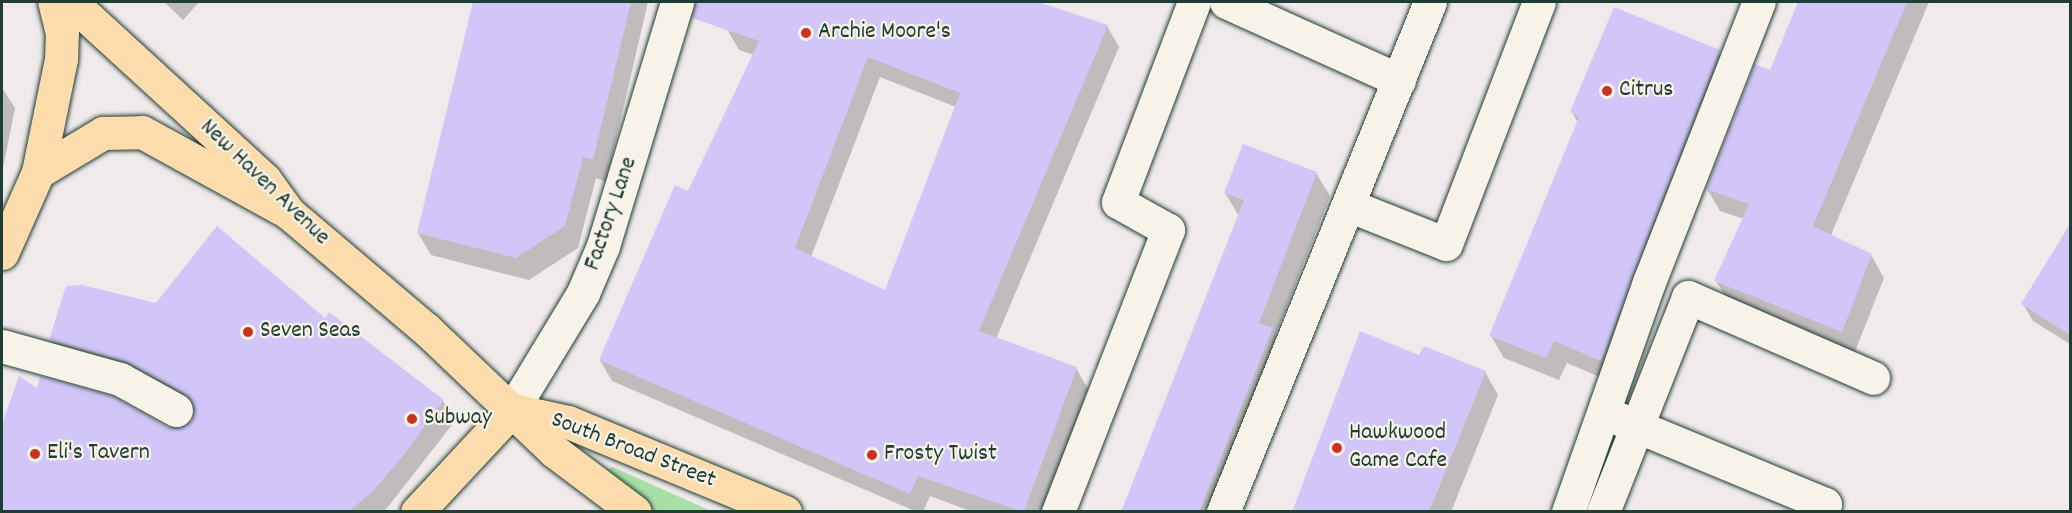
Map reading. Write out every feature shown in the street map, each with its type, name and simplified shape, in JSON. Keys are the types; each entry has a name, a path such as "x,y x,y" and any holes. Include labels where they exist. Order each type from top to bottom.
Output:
{"main road":[{"path":"2,253 38,172 61,59 62,33 54,2"},
{"name":"New Haven Avenue","path":"71,2 265,180 289,213 426,329 554,451 635,512"},
{"path":"38,172 103,133 141,132 289,213"},
{"path":"417,512 512,410"},
{"name":"South Broad Street","path":"512,410 568,422 785,512"}],"street":[{"name":"Factory Lane","path":"512,410 584,293 603,246 677,2"},
{"path":"1058,512 1168,230 1118,202 1194,2"},
{"path":"1226,2 1399,80"},
{"path":"1223,512 1430,2"},
{"path":"1348,205 1446,244 1539,2"},
{"path":"1568,512 1601,412 1649,282 1759,2"},
{"path":"1649,282 1874,378"},
{"path":"1604,512 1688,297"},
{"path":"2,346 120,379 176,410"},
{"path":"1601,412 1825,504 1821,512"}],"green space":[{"path":"613,467 711,511 652,511 607,480 604,471"}],"building":[{"path":"473,2 631,2 593,160 583,157 565,226 516,258 417,233"},
{"path":"695,2 1039,2 1108,25 979,331 1077,367 1024,512 918,476 910,494 599,360 675,185 688,191 759,41 692,18","holes":["868,57 960,93 885,290 795,248"]},
{"path":"1798,2 1907,2 1813,226 1872,254 1842,332 1714,281 1749,204 1706,189 1755,64 1770,70"},
{"path":"1614,7 1720,50 1601,361 1554,341 1546,358 1489,336 1579,117 1570,112"},
{"path":"1243,144 1317,172 1259,323 1273,328 1199,512 1121,512 1244,200 1224,193"},
{"path":"2070,224 2070,335 2021,304"},
{"path":"217,226 325,318 329,312 444,400 402,457 373,491 348,512 2,512 2,424 19,376 37,388 40,376 113,396 167,427 185,426 192,420 195,409 185,394 125,361 49,340 66,286 82,285 156,303"},
{"path":"1360,331 1419,355 1424,346 1486,371 1429,512 1292,512"}],"place":[{"name":"Archie Moore's","path":"806,33"},
{"name":"Citrus","path":"1607,91"},
{"name":"Seven Seas","path":"248,332"},
{"name":"Subway","path":"412,419"},
{"name":"Hawkwood Game Cafe","path":"1337,448"},
{"name":"Eli's Tavern","path":"35,454"},
{"name":"Frosty Twist","path":"872,455"}]}
